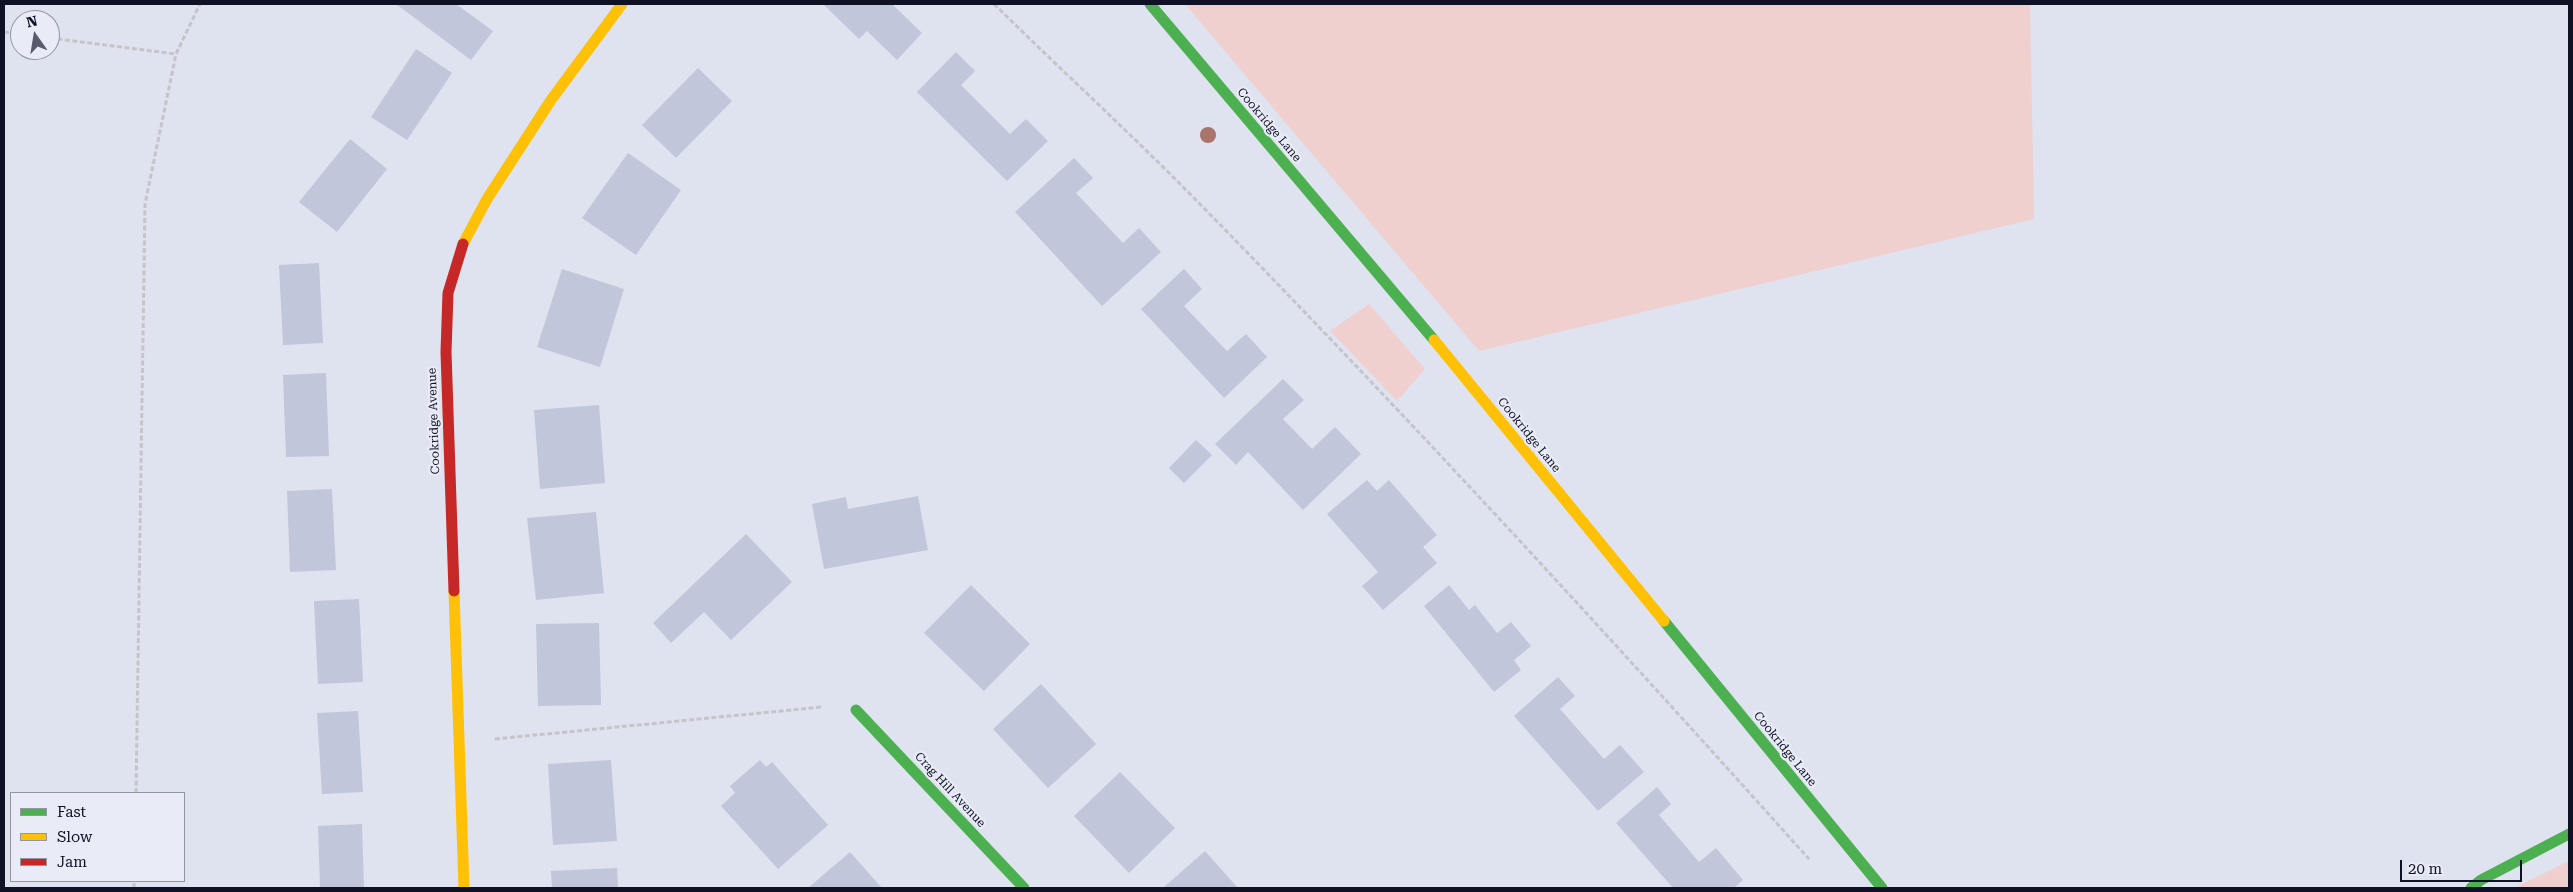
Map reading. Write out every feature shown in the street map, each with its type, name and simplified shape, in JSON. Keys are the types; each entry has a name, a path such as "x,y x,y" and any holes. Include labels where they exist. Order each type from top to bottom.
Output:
{"street":[{"name":"Cookridge Avenue","path":"464,888 446,352 448,293 464,242 487,199 551,100 622,4"},
{"name":"Cookridge Lane","path":"1150,4 1456,366 1882,888"},
{"name":"Crag Hill Avenue","path":"856,710 1024,888"},
{"path":"2471,888 2480,880 2569,834"}],"path":[{"path":"136,792 145,204 176,54 200,4"},
{"path":"994,4 1193,197 1414,428 1651,683 1810,860"},
{"path":"60,39 176,54"},
{"path":"459,742 821,707 856,710"}],"shaded area":[{"path":"1185,4 2030,4 2034,219 1479,351"},
{"path":"1369,304 1425,369 1397,401 1330,331"},
{"path":"2569,861 2569,888 2514,888"}],"building":[{"path":"396,4 456,4 493,31 471,60"},
{"path":"823,4 892,4 922,33 897,60 867,31 859,39"},
{"path":"416,49 452,73 407,140 371,117"},
{"path":"956,52 975,71 961,85 1010,134 1026,119 1048,141 1007,181 917,92"},
{"path":"698,68 732,101 676,158 642,125"},
{"path":"350,139 387,169 337,232 299,202"},
{"path":"628,153 681,190 636,255 582,218"},
{"path":"1074,158 1093,178 1076,193 1123,243 1139,228 1161,252 1102,306 1015,212"},
{"path":"319,263 323,343 283,345 279,265"},
{"path":"562,269 624,289 600,367 537,347"},
{"path":"1184,269 1202,289 1184,306 1227,351 1246,334 1267,357 1224,398 1141,309"},
{"path":"326,373 329,456 286,457 283,375"},
{"path":"1283,379 1304,400 1283,419 1312,449 1335,427 1361,454 1303,510 1248,452 1236,465 1215,444"},
{"path":"599,405 605,483 540,489 534,410"},
{"path":"1196,440 1212,455 1184,483 1169,468"},
{"path":"1367,480 1377,491 1389,480 1437,535 1423,547 1437,563 1383,610 1362,586 1378,572 1327,514"},
{"path":"332,489 336,570 290,572 287,491"},
{"path":"918,496 928,550 824,569 812,504 846,497 848,509"},
{"path":"596,512 604,593 536,600 527,518"},
{"path":"746,534 792,582 731,640 704,612 671,643 653,623"},
{"path":"971,585 1030,644 984,691 924,633"},
{"path":"1449,585 1469,610 1475,605 1497,633 1511,622 1531,646 1514,660 1521,670 1494,692 1424,606"},
{"path":"359,599 363,682 318,684 314,601"},
{"path":"599,623 601,705 538,706 536,624"},
{"path":"1558,677 1575,696 1560,709 1604,759 1620,745 1644,772 1598,811 1514,716"},
{"path":"1041,684 1096,744 1048,788 993,729"},
{"path":"358,711 363,792 322,794 317,713"},
{"path":"611,760 617,841 553,845 548,764"},
{"path":"760,760 766,767 772,762 828,825 778,869 721,806 735,793 730,786"},
{"path":"1120,772 1175,828 1129,873 1074,816"},
{"path":"1657,787 1671,804 1659,815 1699,862 1716,848 1743,880 1734,888 1673,888 1616,823"},
{"path":"362,824 364,888 320,888 318,826"},
{"path":"1205,851 1238,888 1163,888"},
{"path":"850,852 882,888 808,888"},
{"path":"617,868 618,888 552,888 551,871"}],"traffic: fast":[{"path":"1150,4 1434,340"},
{"path":"1664,621 1882,888"},
{"path":"856,710 1024,888"},
{"path":"2471,888 2481,880 2569,834"}],"traffic: slow":[{"path":"463,244 487,199 551,100 622,4"},
{"path":"1434,340 1664,621"},
{"path":"454,591 464,888"}],"traffic: jam":[{"path":"454,591 446,352 448,293 463,244"}]}
